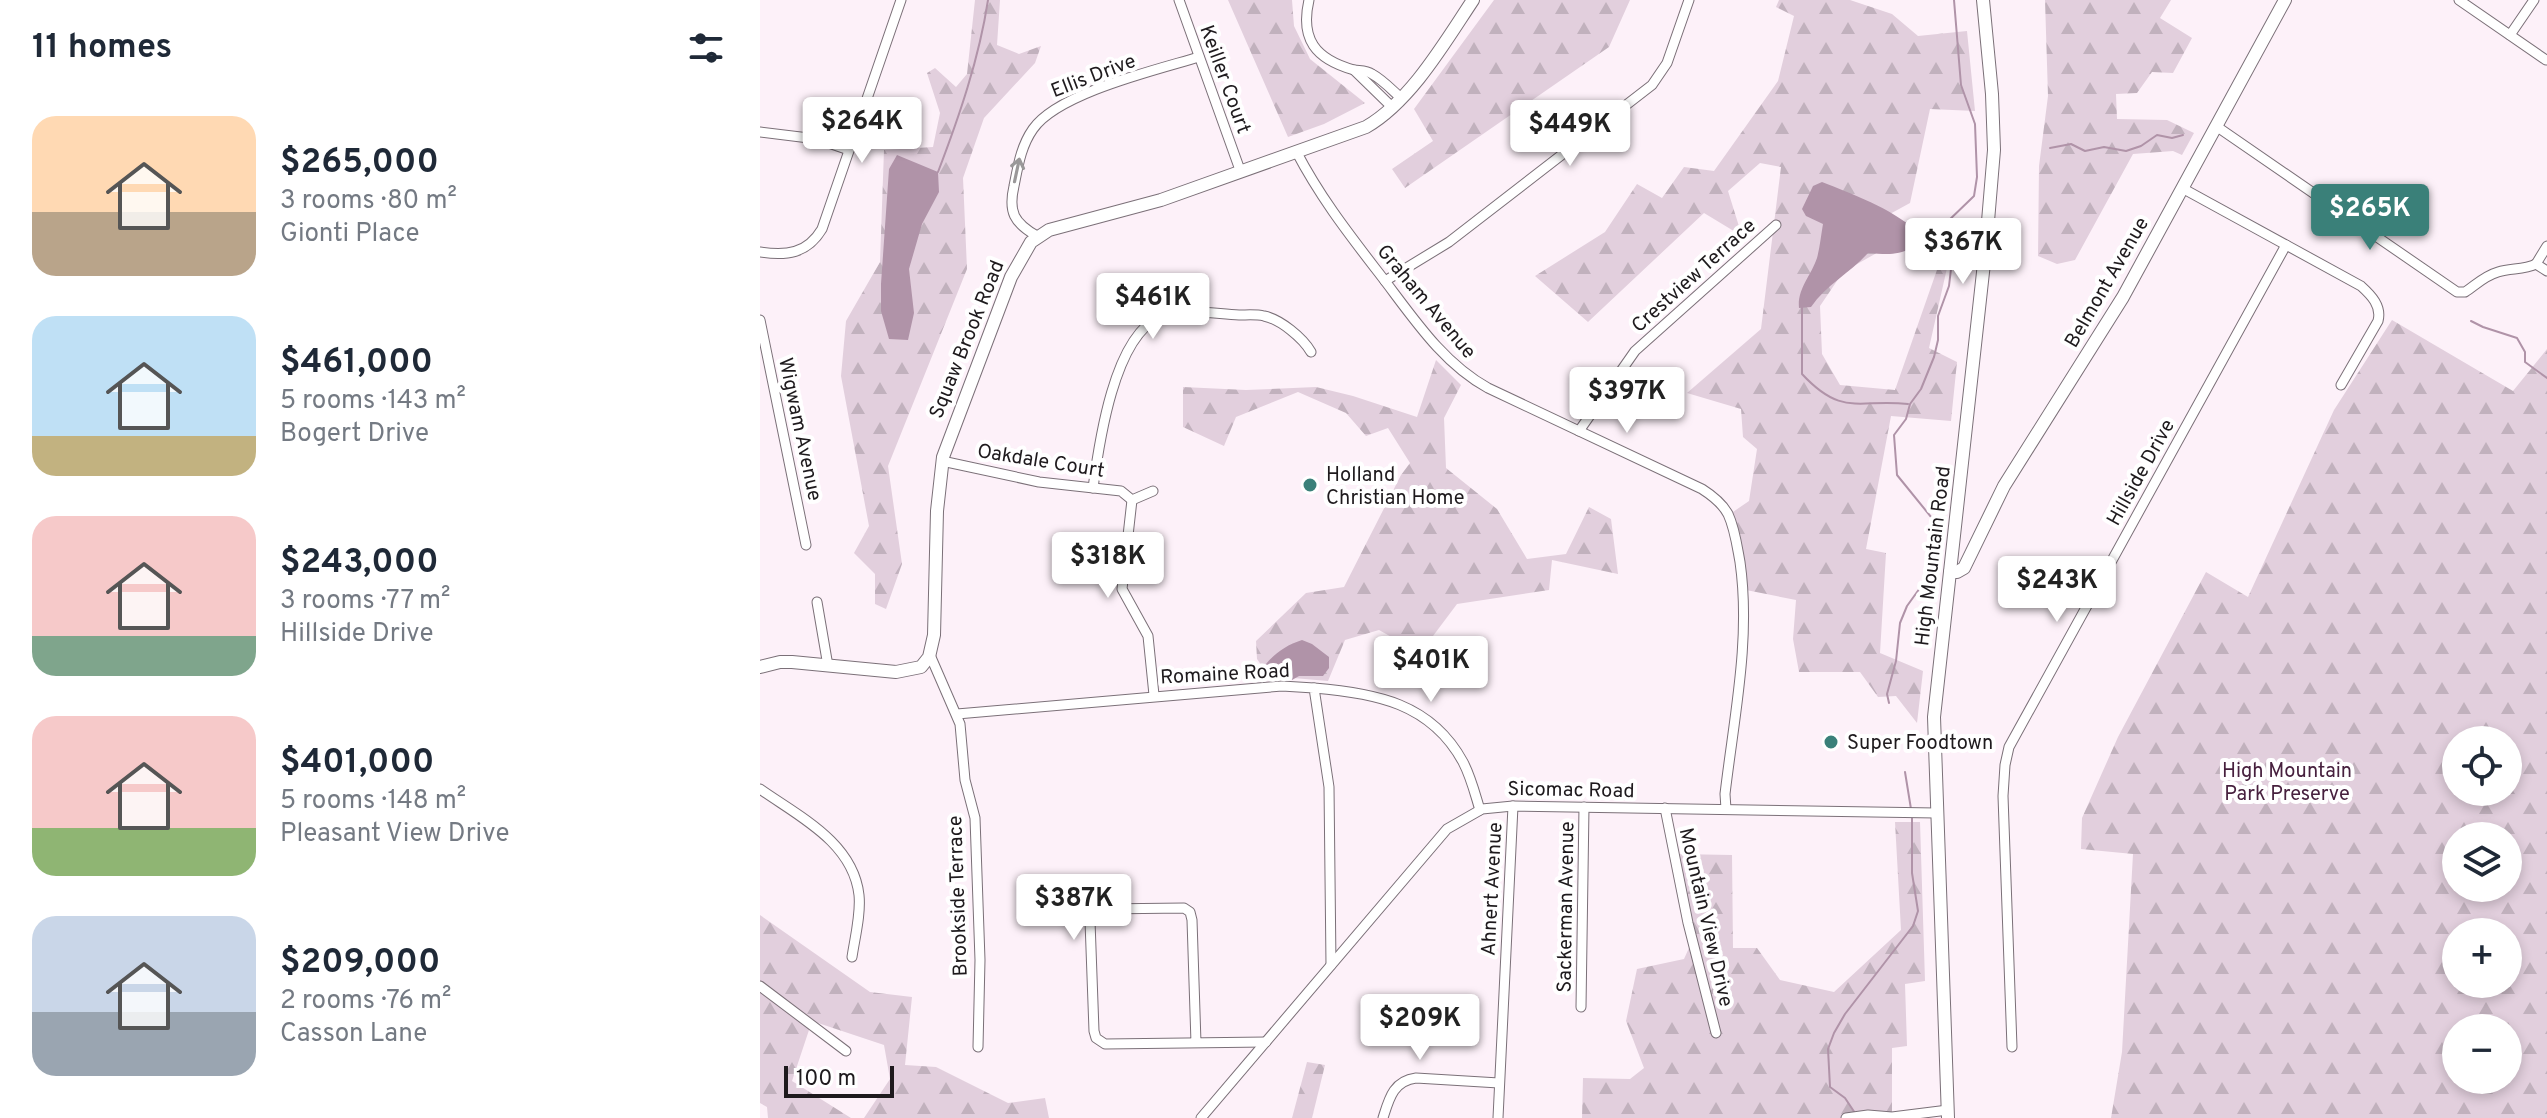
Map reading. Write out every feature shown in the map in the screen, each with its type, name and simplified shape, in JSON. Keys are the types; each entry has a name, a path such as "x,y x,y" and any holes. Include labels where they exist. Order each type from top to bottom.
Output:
{"street":[{"path":"760,252 792,254 810,244 818,235 901,0"},
{"name":"Keiller Court","path":"1179,0 1240,170"},
{"path":"1309,0 1305,18 1308,36 1318,51 1354,70 1374,75 1397,103"},
{"path":"1037,236 1058,226 1161,200 1366,127 1397,103 1473,0"},
{"path":"1385,281 1449,242 1652,85 1667,63 1689,0"},
{"name":"High Mountain Road","path":"1948,1114 1934,717 1994,150 1983,0"},
{"name":"Belmont Avenue","path":"1950,572 1964,568 2004,486 2123,297 2285,0"},
{"path":"2459,0 2546,60"},
{"path":"2510,35 2534,0"},
{"name":"Ellis Drive","path":"1037,236 1018,222 1012,202 1023,145 1039,120 1072,98 1199,57"},
{"path":"2216,126 2457,292 2465,292 2495,273 2527,269 2536,264 2547,246"},
{"path":"760,132 817,139 849,150"},
{"name":"Graham Avenue","path":"1296,151 1326,204 1422,329 1469,378 1702,489 1718,500 1731,521 1737,541 1744,593 1744,636 1725,794 1726,809"},
{"path":"2182,188 2361,286 2372,298 2380,312 2378,321 2341,385"},
{"name":"Crestview Terrace","path":"1579,431 1635,351 1776,225"},
{"name":"Squaw Brook Road","path":"930,655 934,635 935,543 942,461 1011,277 1017,263 1037,236"},
{"name":"Hillside Drive","path":"2012,1047 2003,796 2009,747 2286,245"},
{"path":"2536,264 2547,271"},
{"path":"1093,488 1103,428 1126,353 1136,336 1159,317 1178,313 1265,316 1294,332 1311,352"},
{"name":"Wigwam Avenue","path":"760,320 806,545"},
{"name":"Oakdale Court","path":"942,461 1039,482 1121,491 1132,500"},
{"path":"1153,491 1132,500 1122,589 1148,636 1154,695"},
{"path":"817,602 828,666"},
{"path":"760,667 780,662 896,672 921,667 930,655"},
{"name":"Brookside Terrace","path":"930,655 960,724 965,780 977,831 980,960 978,1047"},
{"name":"Romaine Road","path":"957,714 1154,695 1282,686 1314,688 1328,776 1331,965"},
{"path":"1314,688 1375,695 1424,719 1443,735 1462,759 1480,810"},
{"path":"760,789 827,836 842,852 854,874 859,895 852,957"},
{"name":"Sicomac Road","path":"1201,1118 1447,829 1480,810 1513,806 1936,813"},
{"name":"Ahnert Avenue","path":"1498,1118 1513,806"},
{"name":"Sackerman Avenue","path":"1581,1007 1584,807"},
{"name":"Mountain View Drive","path":"1665,808 1692,938 1716,1033"},
{"path":"1196,1043 1190,912 1184,908 1102,909 1094,912 1090,921 1096,1038 1105,1044 1196,1043 1266,1042"},
{"path":"760,986 846,1051"},
{"path":"1383,1118 1393,1091 1399,1084 1411,1079 1499,1083"},
{"path":"1852,1116 1948,1114"}],"green space":[{"path":"975,0 1000,0 997,45 1019,54 1041,46 1035,63 984,118 963,178 967,269 888,466 902,564 886,609 875,604 875,574 854,553 869,526 841,376 846,321 880,262 884,150 933,147 940,113 927,73 935,68 956,87 967,74"},
{"path":"1228,0 1292,0 1294,26 1310,59 1365,103 1324,124 1288,137"},
{"path":"1494,0 1630,0 1609,47 1405,188 1392,169 1433,141 1414,109"},
{"path":"1779,0 1850,0 1892,14 1918,36 1967,31 1975,111 1930,109 1910,203 1888,215 1898,241 1843,272 1820,306 1822,354 1840,385 1895,390 1938,267 1947,268 1929,348 1957,362 1951,421 1891,416 1866,549 1886,553 1880,653 1923,671 1917,723 1896,696 1878,697 1860,672 1799,672 1793,639 1796,600 1741,589 1730,514 1749,501 1757,449 1743,437 1741,409 1687,393 1761,329 1781,167 1760,163 1728,191 1742,236 1704,213 1588,322 1535,276 1605,232 1637,184 1662,198 1684,167 1714,171 1778,81 1794,16 1776,7"},
{"path":"2045,0 2171,0 2160,18 2192,38 2173,73 2152,72 2137,93 2116,94 2117,119 2167,120 2194,133 2182,155 2173,151 2133,154 2075,260 2057,264 2038,256 2039,166 2048,96"},
{"name":"High Mountain Park Preserve","path":"2392,320 2513,391 2547,349 2547,1118 2111,1118 2122,1052 2133,854 2081,849 2082,818 2118,737 2206,572 2248,597 2334,410"},
{"path":"1436,360 1461,385 1444,418 1446,468 1497,509 1527,559 1566,554 1589,507 1611,519 1618,574 1552,560 1549,590 1457,604 1433,636 1404,644 1379,630 1345,640 1328,681 1269,676 1257,659 1256,641 1306,593 1344,587 1410,463 1388,428 1366,436 1346,413 1298,392 1236,417 1224,446 1183,427 1183,387 1246,390 1316,387 1417,417"},
{"path":"1895,822 1920,822 1925,981 1905,984 1907,1046 1892,1048 1892,1118 1582,1118 1583,1078 1630,1079 1644,1068 1626,1021 1637,969 1684,959 1693,939 1677,854 1732,855 1733,948 1757,948 1780,980 1834,992 1901,930"},
{"path":"760,915 870,992 912,997 905,1065 936,1067 1008,1103 1045,1098 1049,1118 864,1118 890,1079 884,1045 812,1021 792,1081 851,1118 768,1118 767,1107 760,1103"},
{"path":"1307,1062 1325,1065 1312,1118 1292,1118"}],"shaded area":[{"path":"897,155 938,172 939,192 922,224 909,269 914,313 908,340 889,339 881,311 889,169"},
{"path":"1822,182 1883,208 1915,230 1911,248 1896,253 1868,253 1811,307 1799,308 1802,289 1817,258 1823,224 1806,216 1802,209 1813,186"},
{"path":"1302,640 1329,657 1329,668 1323,676 1299,676 1292,680 1290,674 1269,672 1266,664 1274,656"}],"waterway":[{"path":"938,172 968,88 988,0"},
{"path":"1952,257 1944,225 1974,196 1977,177 1975,124 1961,85 1954,0"},
{"path":"2050,148 2071,144 2085,151 2104,147 2126,151 2141,146 2157,135 2172,138 2183,135"},
{"path":"1889,703 1887,694 1896,661 1900,623 1907,606 1930,574 1942,547 1940,528 1897,475 1894,435 1906,419 1910,404 1921,389 1934,357 1938,316 1949,286 1951,269"},
{"path":"1802,307 1802,374 1816,387 1840,401 1908,404"},
{"path":"2471,321 2517,338 2525,352 2525,362 2547,378"},
{"path":"1905,772 1911,809"},
{"path":"1855,1113 1845,1098 1830,1087 1828,1049 1845,1014 1913,926 1918,911 1912,873 1912,815"}],"place":[{"name":"Holland Christian Home","path":"1310,485"},
{"name":"Super Foodtown","path":"1831,742"}]}
